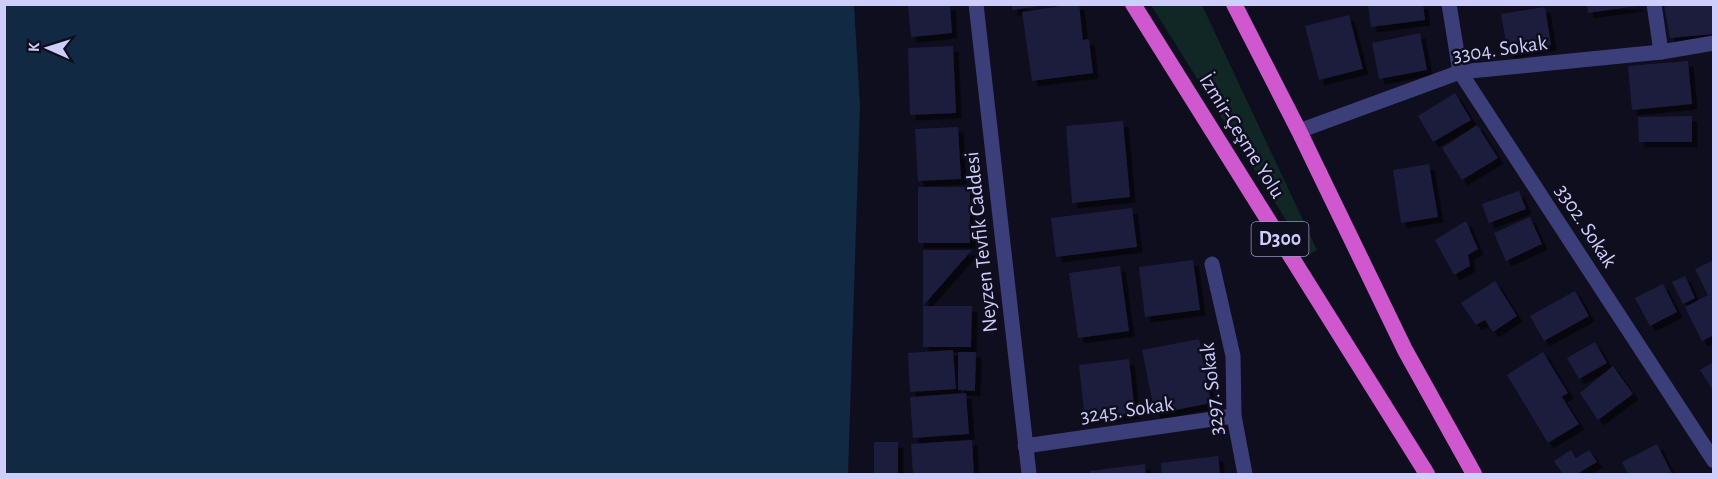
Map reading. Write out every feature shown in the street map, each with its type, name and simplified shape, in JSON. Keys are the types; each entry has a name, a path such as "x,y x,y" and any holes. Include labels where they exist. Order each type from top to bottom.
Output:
{"highway":[{"name":"İzmir-Çeşme Yolu","path":"1133,4 1427,474"},
{"name":"D300","path":"1234,4 1299,131 1405,350 1474,474"}],"street":[{"name":"Neyzen Tevfik Caddesi","path":"976,4 1029,474"},
{"name":"3302. Sokak","path":"1449,4 1460,72 1713,461"},
{"path":"1654,4 1661,52"},
{"name":"3304. Sokak","path":"1299,131 1460,72 1661,52 1713,43"},
{"name":"3297. Sokak","path":"1212,264 1233,356 1234,416 1245,474"},
{"name":"3245. Sokak","path":"1025,446 1234,416"}],"green space":[{"path":"1151,5 1202,5 1317,250 1308,255"}],"water":[{"path":"4,5 854,5 860,105 848,474 5,474"}],"building":[{"path":"1012,4 1040,4 1040,6 1012,10"},
{"path":"1079,4 1083,40 1089,39 1093,73 1032,81 1022,12"},
{"path":"1368,4 1423,4 1425,20 1371,27"},
{"path":"1587,4 1637,4 1637,6 1588,13"},
{"path":"1664,4 1714,4 1714,34 1670,38"},
{"path":"908,5 950,5 952,33 911,37"},
{"path":"1545,7 1551,45 1508,53 1501,14"},
{"path":"1349,15 1363,69 1319,80 1305,26"},
{"path":"1420,33 1427,70 1379,79 1372,43"},
{"path":"953,46 956,113 910,115 908,48"},
{"path":"1688,61 1692,104 1632,110 1628,66"},
{"path":"1455,93 1471,120 1433,142 1418,116"},
{"path":"1692,116 1692,142 1639,142 1638,117"},
{"path":"1123,121 1130,197 1072,203 1066,126"},
{"path":"1477,125 1498,158 1462,180 1442,148"},
{"path":"958,127 961,179 918,181 915,129"},
{"path":"1429,164 1438,217 1401,223 1393,170"},
{"path":"918,187 970,187 970,243 918,243"},
{"path":"1519,191 1526,209 1489,223 1482,204"},
{"path":"1132,208 1137,247 1056,257 1051,218"},
{"path":"1530,217 1542,244 1506,261 1494,233"},
{"path":"1466,221 1478,249 1468,255 1470,266 1454,275 1435,240"},
{"path":"923,250 972,250 923,306"},
{"path":"1193,260 1200,310 1145,317 1139,267"},
{"path":"1714,260 1714,335 1702,341 1685,307 1708,295 1695,269"},
{"path":"1120,266 1129,331 1078,338 1069,273"},
{"path":"1685,276 1695,298 1683,304 1672,282"},
{"path":"1495,281 1517,316 1493,332 1485,320 1476,325 1461,303"},
{"path":"1663,284 1677,312 1650,326 1635,298"},
{"path":"1575,291 1589,316 1544,341 1530,316"},
{"path":"923,306 972,306 971,347 923,347"},
{"path":"1199,339 1211,403 1155,414 1142,350"},
{"path":"1595,342 1607,363 1579,379 1567,358"},
{"path":"953,350 956,389 910,392 908,353"},
{"path":"958,352 976,352 975,391 958,390"},
{"path":"1543,352 1568,393 1555,401 1562,397 1579,424 1548,443 1507,375"},
{"path":"1129,359 1135,413 1085,419 1079,365"},
{"path":"1714,362 1714,392 1700,370"},
{"path":"1613,366 1633,394 1598,420 1580,393"},
{"path":"966,393 969,434 913,438 910,397"},
{"path":"972,440 974,474 913,474 911,444"},
{"path":"874,442 898,442 898,474 874,474"},
{"path":"1657,444 1672,474 1628,474 1622,462"},
{"path":"1571,450 1576,458 1589,450 1597,462 1577,474 1563,474 1554,461"},
{"path":"1218,456 1220,474 1162,474 1161,463"},
{"path":"1145,464 1146,474 1091,474 1090,471"}]}
